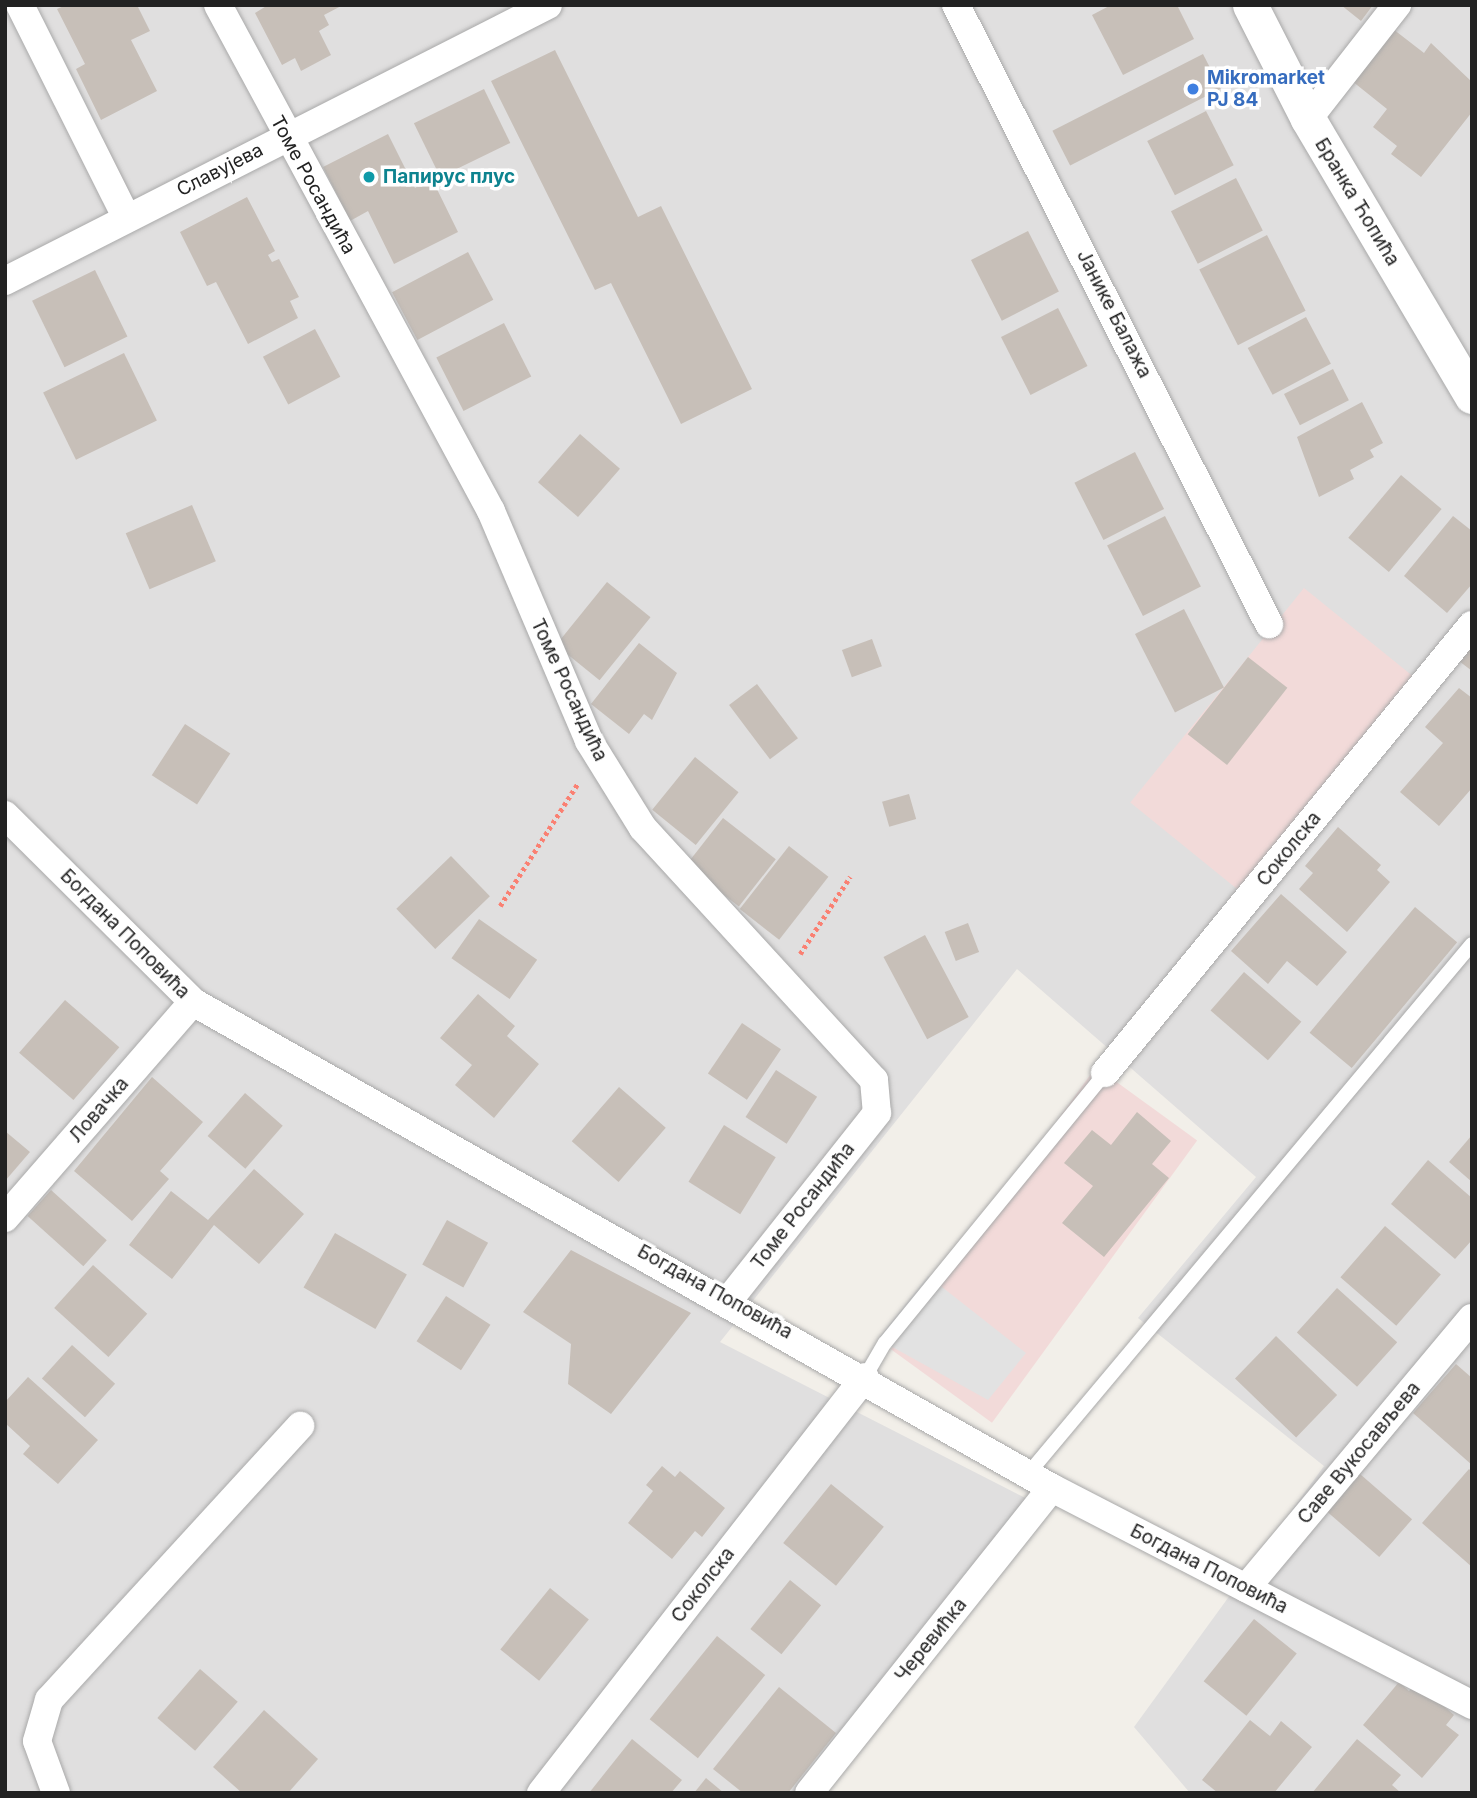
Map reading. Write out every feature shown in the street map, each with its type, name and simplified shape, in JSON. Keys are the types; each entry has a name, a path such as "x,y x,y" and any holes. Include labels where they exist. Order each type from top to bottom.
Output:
{"street":[{"path":"20,5 126,217"},
{"name":"Томе Росандића","path":"218,5 285,138 491,511 589,741 642,828 874,1080 877,1113 729,1300"},
{"name":"Славујева","path":"5,281 126,217 548,5"},
{"name":"Јанике Балажа","path":"956,5 1269,624"},
{"name":"Бранка Ћопића","path":"1250,5 1308,119 1472,396"},
{"path":"1308,119 1397,5"},
{"name":"Соколска","path":"1105,1073 1472,625"},
{"name":"Богдана Поповића","path":"5,815 193,1002 729,1300 1052,1488 1472,1704"},
{"name":"Ловачка","path":"5,1218 193,1002"},
{"name":"Саве Вукосављева","path":"1246,1588 1472,1318"},
{"name":"Соколска","path":"541,1793 865,1377"},
{"path":"56,1793 37,1741 48,1700 300,1426"},
{"name":"Черевићка","path":"809,1793 1052,1488"}],"lane":[{"path":"1028,1474 1472,944"},
{"path":"865,1377 885,1343 1105,1073"}],"path":[{"path":"500,906 582,776 589,741"},
{"path":"783,981 850,877"}],"shaded area":[{"path":"5,5 1472,5 1472,1793 1190,1793 1134,1727 1324,1466 1138,1318 1256,1177 1017,969 720,1342 1045,1508 819,1793 5,1793"},
{"path":"1304,588 1412,675 1238,890 1130,802"},
{"path":"1096,1067 1197,1140 992,1423 891,1349"},
{"path":"928,1276 1026,1353 988,1400 878,1339"}],"building":[{"path":"66,5 137,5 150,31 131,40 157,91 101,120 76,69 85,64 57,9"},
{"path":"268,5 343,5 324,15 329,25 319,31 331,55 301,71 295,58 282,65 255,13"},
{"path":"1111,5 1177,5 1194,39 1123,75 1092,15"},
{"path":"1341,5 1373,5 1361,21"},
{"path":"1393,29 1424,53 1431,43 1472,82 1472,112 1421,177 1391,154 1397,146 1373,127 1387,109 1352,81"},
{"path":"555,50 638,217 661,206 752,389 681,424 611,283 595,290 491,81"},
{"path":"1203,54 1221,89 1070,165 1052,131"},
{"path":"484,89 510,143 440,177 414,123"},
{"path":"1206,111 1234,165 1175,195 1147,141"},
{"path":"388,134 415,188 432,179 458,232 394,264 368,211 350,221 323,167"},
{"path":"1236,178 1263,231 1198,264 1171,211"},
{"path":"247,197 275,251 268,255 272,262 279,259 299,297 290,301 298,318 248,344 216,282 207,286 180,232"},
{"path":"1028,231 1059,292 1002,321 971,260"},
{"path":"1267,235 1306,311 1238,345 1199,270"},
{"path":"468,252 493,300 417,340 392,292"},
{"path":"95,270 127,337 65,367 32,301"},
{"path":"1058,308 1088,366 1030,395 1001,337"},
{"path":"1306,317 1331,364 1273,395 1248,348"},
{"path":"504,323 531,376 464,411 436,358"},
{"path":"315,329 340,377 288,404 263,357"},
{"path":"124,353 157,420 76,460 43,392"},
{"path":"1333,369 1349,400 1300,425 1284,394"},
{"path":"1362,402 1383,443 1370,450 1374,457 1350,470 1354,479 1319,497 1297,437"},
{"path":"580,434 620,469 578,517 538,482"},
{"path":"1135,452 1164,509 1103,540 1074,483"},
{"path":"1401,475 1442,509 1389,572 1348,538"},
{"path":"192,505 216,561 150,589 126,533"},
{"path":"1165,516 1201,586 1143,616 1107,546"},
{"path":"1453,516 1472,531 1472,584 1447,613 1404,576"},
{"path":"607,582 651,617 600,680 556,645"},
{"path":"1184,609 1224,687 1175,712 1135,634"},
{"path":"872,639 882,666 852,677 842,650"},
{"path":"639,643 677,673 652,720 644,714 629,734 591,704"},
{"path":"1472,646 1472,671 1459,661"},
{"path":"1248,657 1287,688 1227,765 1188,734"},
{"path":"757,684 798,738 770,759 729,705"},
{"path":"1459,688 1472,698 1472,788 1439,826 1400,792 1443,743 1425,727"},
{"path":"185,724 230,753 197,805 152,775"},
{"path":"695,757 739,792 696,845 652,810"},
{"path":"909,794 916,819 889,827 882,802"},
{"path":"723,818 776,859 739,907 686,865"},
{"path":"1338,827 1381,865 1377,870 1390,882 1347,932 1299,889 1313,873 1305,866"},
{"path":"789,846 828,877 779,940 740,909"},
{"path":"451,856 490,896 435,949 396,909"},
{"path":"1281,894 1347,952 1317,986 1287,961 1268,984 1231,951"},
{"path":"1415,907 1457,942 1352,1068 1310,1033"},
{"path":"479,919 537,960 510,999 451,958"},
{"path":"968,923 979,952 956,961 945,932"},
{"path":"925,935 969,1017 927,1039 884,957"},
{"path":"1244,972 1301,1022 1268,1060 1211,1010"},
{"path":"478,994 515,1026 507,1036 539,1064 494,1118 455,1085 472,1065 440,1038"},
{"path":"65,1000 119,1047 73,1100 19,1053"},
{"path":"742,1023 781,1049 747,1100 708,1074"},
{"path":"776,1070 817,1097 787,1144 746,1117"},
{"path":"152,1077 203,1122 160,1171 169,1179 132,1221 74,1171"},
{"path":"619,1087 666,1128 619,1182 572,1141"},
{"path":"245,1093 283,1126 245,1169 208,1136"},
{"path":"1137,1112 1171,1141 1152,1164 1169,1178 1104,1257 1062,1223 1093,1186 1064,1163 1092,1130 1111,1145"},
{"path":"724,1125 776,1157 740,1214 688,1182"},
{"path":"5,1131 30,1152 5,1181"},
{"path":"1472,1135 1472,1182 1449,1162"},
{"path":"1428,1160 1472,1198 1472,1240 1455,1259 1391,1204"},
{"path":"254,1169 304,1214 259,1264 214,1225 172,1279 129,1245 171,1191 208,1220"},
{"path":"51,1190 107,1240 83,1266 28,1216"},
{"path":"447,1220 488,1243 463,1287 422,1265"},
{"path":"1385,1226 1441,1275 1396,1326 1340,1277"},
{"path":"335,1233 407,1274 375,1329 304,1288"},
{"path":"571,1250 691,1313 611,1414 568,1384 571,1344 523,1312"},
{"path":"93,1265 147,1314 108,1357 54,1308"},
{"path":"1337,1288 1397,1342 1357,1387 1297,1333"},
{"path":"446,1296 490,1325 461,1370 417,1341"},
{"path":"1276,1336 1337,1395 1296,1437 1235,1378"},
{"path":"72,1345 115,1384 85,1417 42,1378"},
{"path":"1456,1364 1472,1378 1472,1465 1413,1413"},
{"path":"28,1377 98,1440 58,1484 23,1454 30,1446 5,1423 5,1402"},
{"path":"662,1466 675,1477 680,1471 725,1508 702,1537 695,1531 672,1559 628,1523 653,1491 646,1485"},
{"path":"1469,1469 1472,1472 1472,1567 1422,1523"},
{"path":"1360,1474 1412,1519 1379,1557 1327,1512"},
{"path":"831,1484 884,1527 836,1586 783,1543"},
{"path":"790,1580 821,1605 781,1654 750,1629"},
{"path":"550,1588 589,1619 539,1681 500,1649"},
{"path":"1254,1619 1297,1654 1246,1716 1204,1681"},
{"path":"717,1636 765,1675 698,1758 650,1719"},
{"path":"200,1669 238,1702 195,1751 157,1718"},
{"path":"1399,1682 1409,1691 1417,1683 1454,1715 1446,1725 1459,1735 1422,1778 1363,1725"},
{"path":"779,1687 836,1733 788,1793 743,1793 713,1769"},
{"path":"264,1710 318,1759 288,1793 242,1793 213,1767"},
{"path":"1250,1720 1270,1736 1281,1721 1312,1747 1274,1793 1218,1793 1202,1780"},
{"path":"632,1739 682,1780 671,1793 589,1793"},
{"path":"1357,1739 1401,1775 1392,1785 1401,1793 1312,1793"},
{"path":"706,1778 724,1793 694,1793"}],"place":[{"name":"Mikromarket PJ 84","path":"1193,89"},
{"name":"Папирус плус","path":"369,177"}]}
